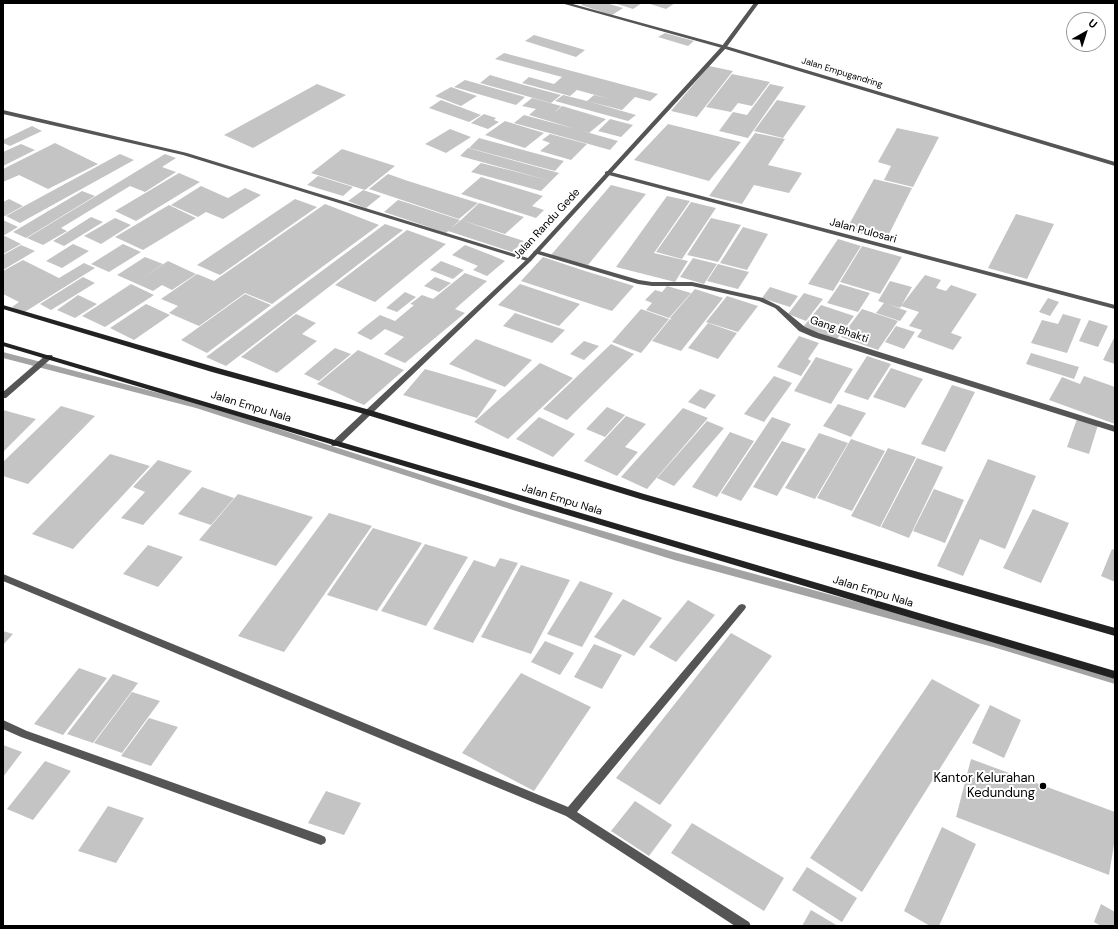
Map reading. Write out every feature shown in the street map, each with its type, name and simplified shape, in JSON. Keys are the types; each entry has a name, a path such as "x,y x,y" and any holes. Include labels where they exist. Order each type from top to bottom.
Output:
{"main road":[{"path":"3,307 215,370 367,412 643,496 1115,632"},
{"name":"Jalan Empu Nala","path":"3,344 1115,675"}],"street":[{"name":"Jalan Empugandring","path":"563,3 720,51 1115,164"},
{"name":"Jalan Randu Gede","path":"335,444 529,260 720,51 757,3"},
{"path":"3,112 185,154 529,260"},
{"name":"Jalan Pulosari","path":"607,173 1115,307"},
{"name":"Gang Bhakti","path":"536,252 638,282 692,284 761,299 777,307 802,329 816,335 1115,429"},
{"path":"3,396 49,358"},
{"path":"3,577 570,813 746,926"},
{"path":"570,813 742,607"},
{"path":"3,724 24,734 321,840"}],"building":[{"path":"584,3 606,3 623,8 612,15 581,5"},
{"path":"614,3 642,3 633,9"},
{"path":"647,3 675,3 666,9"},
{"path":"665,33 694,41 688,46 658,37"},
{"path":"534,35 585,50 576,57 525,41"},
{"path":"504,53 658,94 650,101 635,97 622,110 587,101 594,95 610,99 577,90 570,96 522,83 529,77 554,84 562,77 495,59"},
{"path":"709,66 733,71 697,117 671,111"},
{"path":"732,74 770,82 752,106 738,103 731,112 706,107"},
{"path":"490,75 561,95 551,103 480,83"},
{"path":"465,80 525,97 516,105 454,87"},
{"path":"317,84 346,95 253,148 224,135"},
{"path":"770,84 784,87 748,138 719,131 733,112 747,115"},
{"path":"451,87 477,96 461,106 435,96"},
{"path":"563,95 636,115 628,121 555,101"},
{"path":"532,98 561,106 553,114 562,106 606,119 589,133 529,115 536,109 522,106"},
{"path":"441,100 481,115 469,122 429,108"},
{"path":"777,100 806,106 783,138 754,131"},
{"path":"484,114 496,118 494,120 499,122 488,129 471,123"},
{"path":"524,115 618,141 610,150 514,123"},
{"path":"610,119 633,125 621,137 598,131"},
{"path":"505,121 544,133 525,148 485,135"},
{"path":"668,124 741,142 709,181 634,160"},
{"path":"32,126 42,131 10,146 3,143 3,140"},
{"path":"897,128 939,137 913,187 884,180 891,166 878,162"},
{"path":"450,129 471,137 446,153 425,144"},
{"path":"755,133 785,139 768,165 802,173 789,193 754,185 742,204 709,196"},
{"path":"550,134 587,144 571,160 540,151 550,143 542,140"},
{"path":"479,138 564,161 555,171 469,148"},
{"path":"55,143 98,164 48,189 19,175 3,182 3,170 5,168"},
{"path":"21,144 35,150 3,166 3,152"},
{"path":"468,148 559,173 551,181 460,156"},
{"path":"342,149 395,166 365,190 311,173"},
{"path":"120,154 134,160 20,223 6,216"},
{"path":"165,154 176,158 162,167 176,172 145,192 130,186 61,228 67,231 43,245 27,238"},
{"path":"481,163 551,181 541,191 471,172"},
{"path":"179,173 200,182 136,221 115,211"},
{"path":"388,174 478,203 459,219 369,189"},
{"path":"318,176 353,187 343,196 307,185"},
{"path":"481,177 543,196 532,206 544,210 536,218 461,194"},
{"path":"874,179 912,188 886,240 846,230"},
{"path":"611,185 646,194 588,265 551,255"},
{"path":"201,186 228,198 245,188 261,195 223,219 206,212 198,217 171,205"},
{"path":"363,190 381,196 366,208 348,201"},
{"path":"82,191 95,196 26,238 13,232"},
{"path":"667,196 690,201 654,253 688,261 675,282 616,267"},
{"path":"9,199 23,206 3,217 3,202"},
{"path":"295,199 317,207 220,275 197,265"},
{"path":"398,200 460,220 446,233 384,212"},
{"path":"691,202 716,208 682,259 656,252"},
{"path":"479,203 524,217 505,234 461,220"},
{"path":"325,204 379,225 272,304 245,293 199,326 169,313 178,306 161,299 197,274 214,281"},
{"path":"169,205 196,218 143,250 115,237"},
{"path":"1016,214 1054,224 1027,279 988,268"},
{"path":"91,217 103,222 64,246 53,241"},
{"path":"115,218 131,225 101,244 84,236"},
{"path":"711,218 741,225 718,262 687,255"},
{"path":"3,220 18,227 3,236"},
{"path":"461,220 524,241 512,252 448,231"},
{"path":"385,224 403,230 226,366 206,357"},
{"path":"743,227 768,234 747,270 720,263"},
{"path":"407,230 446,244 375,302 335,285"},
{"path":"5,236 21,244 3,254 3,237"},
{"path":"838,239 861,246 833,291 808,284"},
{"path":"73,244 89,251 62,268 46,261"},
{"path":"123,244 141,252 109,272 91,264"},
{"path":"21,245 35,251 3,270 3,255"},
{"path":"465,245 505,261 487,276 473,270 478,266 452,255"},
{"path":"862,246 902,257 880,294 840,282"},
{"path":"145,257 163,264 141,279 168,261 196,274 172,290 162,285 153,291 117,275"},
{"path":"543,257 634,286 612,311 521,281"},
{"path":"693,258 717,264 704,284 680,277"},
{"path":"23,260 59,278 84,263 95,268 23,313 12,307 19,302 3,294 3,271"},
{"path":"441,261 464,270 453,279 430,270"},
{"path":"718,264 749,272 738,289 707,281"},
{"path":"465,273 487,281 455,309 465,313 405,363 384,354 404,337 385,329 371,340 357,333 380,315 395,321 414,305 410,304 422,295 433,299"},
{"path":"925,275 941,280 936,288 946,291 951,285 977,294 951,333 962,337 953,350 917,337 922,330 909,326 919,312 901,306"},
{"path":"83,277 95,283 51,310 40,304"},
{"path":"435,277 451,283 439,292 424,286"},
{"path":"890,281 912,287 900,308 887,304 907,311 900,321 876,313 884,303 878,301"},
{"path":"131,284 154,295 105,327 82,316"},
{"path":"520,284 580,304 559,326 498,305"},
{"path":"840,284 870,293 858,312 827,303"},
{"path":"667,286 691,293 669,318 646,310 652,303 645,300 655,290 662,292"},
{"path":"770,287 798,296 790,307 762,298"},
{"path":"695,289 723,298 681,351 652,341 670,319 672,320 670,318"},
{"path":"405,292 416,297 397,312 386,308"},
{"path":"804,293 823,299 806,321 788,314"},
{"path":"245,294 271,305 207,353 181,340"},
{"path":"78,295 97,304 75,318 57,310"},
{"path":"727,296 758,306 738,332 706,322"},
{"path":"1048,298 1059,302 1050,316 1039,312"},
{"path":"146,304 170,315 134,340 110,328"},
{"path":"821,305 854,316 837,339 803,327"},
{"path":"641,309 669,319 641,353 612,342"},
{"path":"862,309 898,321 878,350 841,337"},
{"path":"515,313 565,330 552,343 503,326"},
{"path":"296,314 316,323 302,334 317,341 277,373 241,357"},
{"path":"1063,314 1081,319 1067,353 1031,343 1042,320 1058,324"},
{"path":"1089,320 1108,326 1098,347 1079,341"},
{"path":"708,323 737,333 718,359 688,348"},
{"path":"896,326 915,332 904,349 885,342"},
{"path":"799,336 819,343 808,359 811,361 801,376 777,367"},
{"path":"1115,336 1115,364 1103,360"},
{"path":"476,339 532,360 505,387 449,364"},
{"path":"584,341 599,346 584,360 570,354"},
{"path":"611,344 634,354 567,420 543,409"},
{"path":"335,348 351,354 319,381 304,374"},
{"path":"358,350 404,370 364,405 317,384"},
{"path":"1031,353 1079,367 1074,379 1026,364"},
{"path":"867,356 891,364 868,400 844,392"},
{"path":"816,357 853,369 831,404 794,391"},
{"path":"540,363 573,378 508,439 474,422"},
{"path":"891,368 923,379 905,408 873,397"},
{"path":"425,369 497,390 477,418 403,395"},
{"path":"774,376 792,383 764,422 744,414"},
{"path":"1084,376 1115,387 1115,424 1049,400 1062,377 1080,384"},
{"path":"952,385 975,392 945,452 921,444"},
{"path":"700,389 716,395 705,409 688,402"},
{"path":"838,404 866,413 851,437 823,426"},
{"path":"61,406 95,416 28,484 3,476 3,462"},
{"path":"607,407 625,415 605,437 586,429"},
{"path":"683,408 708,418 647,489 621,477"},
{"path":"3,410 36,419 3,452"},
{"path":"626,416 646,424 625,447 638,452 617,476 584,461"},
{"path":"539,417 575,434 553,457 516,439"},
{"path":"772,417 791,424 741,501 721,493"},
{"path":"1077,419 1098,425 1089,454 1067,447"},
{"path":"707,421 724,428 674,486 657,478"},
{"path":"730,432 754,441 717,497 692,487"},
{"path":"819,433 848,443 815,499 785,488"},
{"path":"851,439 885,451 852,511 817,498"},
{"path":"782,441 806,449 777,496 753,487"},
{"path":"888,448 916,457 880,527 851,516"},
{"path":"110,454 150,466 73,549 32,534"},
{"path":"917,458 943,467 909,538 881,527"},
{"path":"988,459 1036,476 1005,549 980,539 963,576 937,566"},
{"path":"158,460 192,471 143,525 121,518 145,492 133,487"},
{"path":"202,487 234,498 211,525 178,514"},
{"path":"934,489 964,500 945,543 913,531"},
{"path":"238,494 313,517 276,566 199,540"},
{"path":"1033,509 1069,523 1041,583 1003,568"},
{"path":"329,513 372,526 284,652 238,636"},
{"path":"373,528 422,543 377,611 327,595"},
{"path":"425,544 468,557 426,626 381,611"},
{"path":"148,545 183,557 158,587 123,574"},
{"path":"1112,549 1115,550 1115,582 1101,576"},
{"path":"500,558 518,563 473,643 433,629 474,560 495,567"},
{"path":"521,565 570,580 531,654 481,637"},
{"path":"580,581 613,593 582,647 547,634"},
{"path":"623,599 662,618 634,656 594,637"},
{"path":"688,600 715,615 676,662 649,647"},
{"path":"3,631 13,634 3,645"},
{"path":"731,633 772,656 660,805 616,778"},
{"path":"545,641 574,653 560,675 531,662"},
{"path":"594,644 622,655 602,689 574,677"},
{"path":"79,668 107,678 63,735 34,724"},
{"path":"521,673 591,707 534,791 462,753"},
{"path":"113,674 138,683 93,743 67,734"},
{"path":"932,679 980,705 862,892 810,858"},
{"path":"132,692 160,701 122,753 94,743"},
{"path":"990,705 1021,720 1004,758 972,743"},
{"path":"149,718 178,727 151,766 121,756"},
{"path":"3,745 22,752 3,777"},
{"path":"971,759 1115,812 1115,838 1109,875 956,817"},
{"path":"45,761 71,771 33,820 7,809"},
{"path":"326,791 361,803 344,835 308,823"},
{"path":"635,801 672,825 649,856 611,831"},
{"path":"108,806 144,818 116,863 78,851"},
{"path":"692,823 784,878 764,911 671,853"},
{"path":"942,827 976,844 939,926 930,926 904,911"},
{"path":"807,867 857,898 842,922 792,890"},
{"path":"1101,904 1115,912 1115,926 1101,926 1094,922"},
{"path":"811,910 838,926 802,926"}],"waterway":[{"path":"3,355 198,406 519,509 674,556 993,643 1115,680"}],"place":[{"name":"Kantor Kelurahan Kedundung","path":"1043,786"}]}
